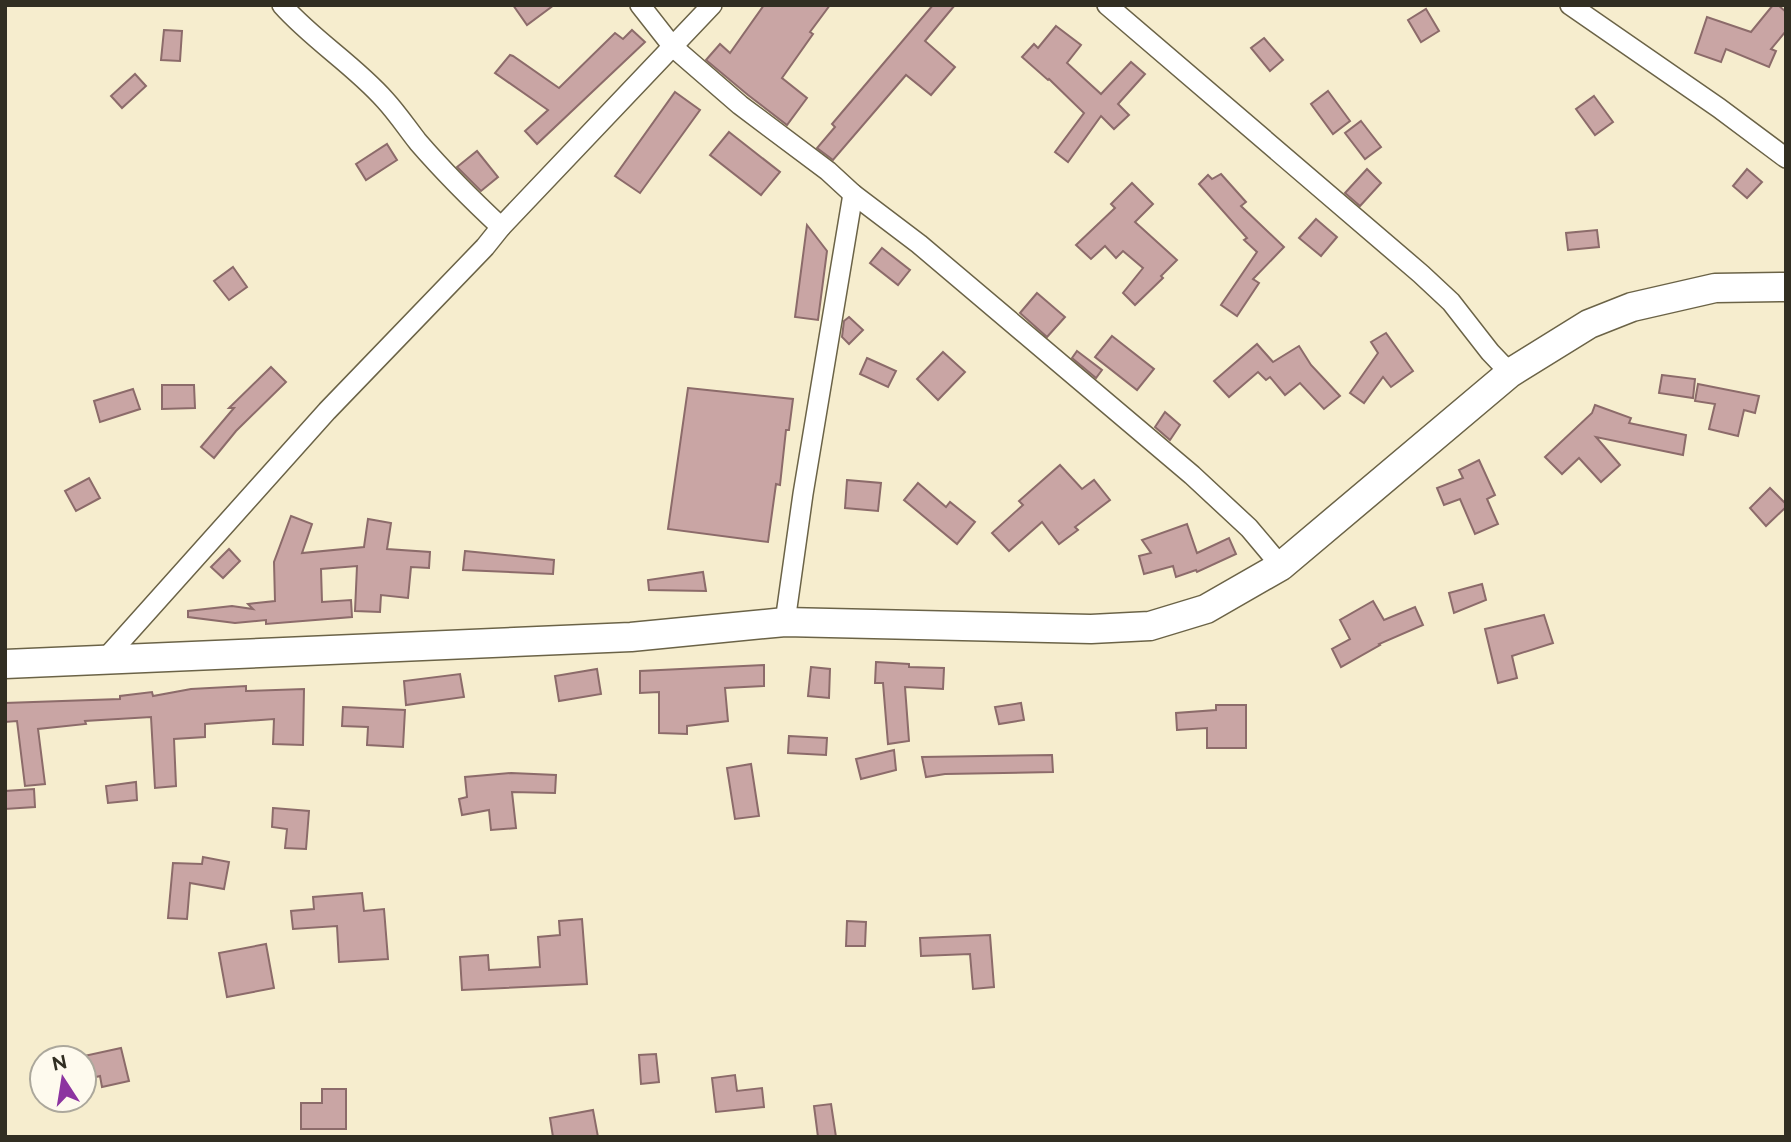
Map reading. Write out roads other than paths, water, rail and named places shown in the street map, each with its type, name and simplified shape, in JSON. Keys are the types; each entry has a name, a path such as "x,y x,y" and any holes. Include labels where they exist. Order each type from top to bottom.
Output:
{"street":[{"path":"282,5 385,99 418,141 471,200 501,226"},
{"path":"640,5 673,47 740,105 919,244 1192,475 1249,528 1281,566"},
{"path":"104,660 318,420 712,5"},
{"path":"1107,5 1421,274 1451,303 1510,373"},
{"path":"1570,5 1786,158"},
{"path":"785,622 824,363 853,194"},
{"path":"5,664 631,637 785,622 1091,629 1150,626 1206,609 1281,566 1510,373 1589,324 1632,307 1715,288 1786,287"}]}
